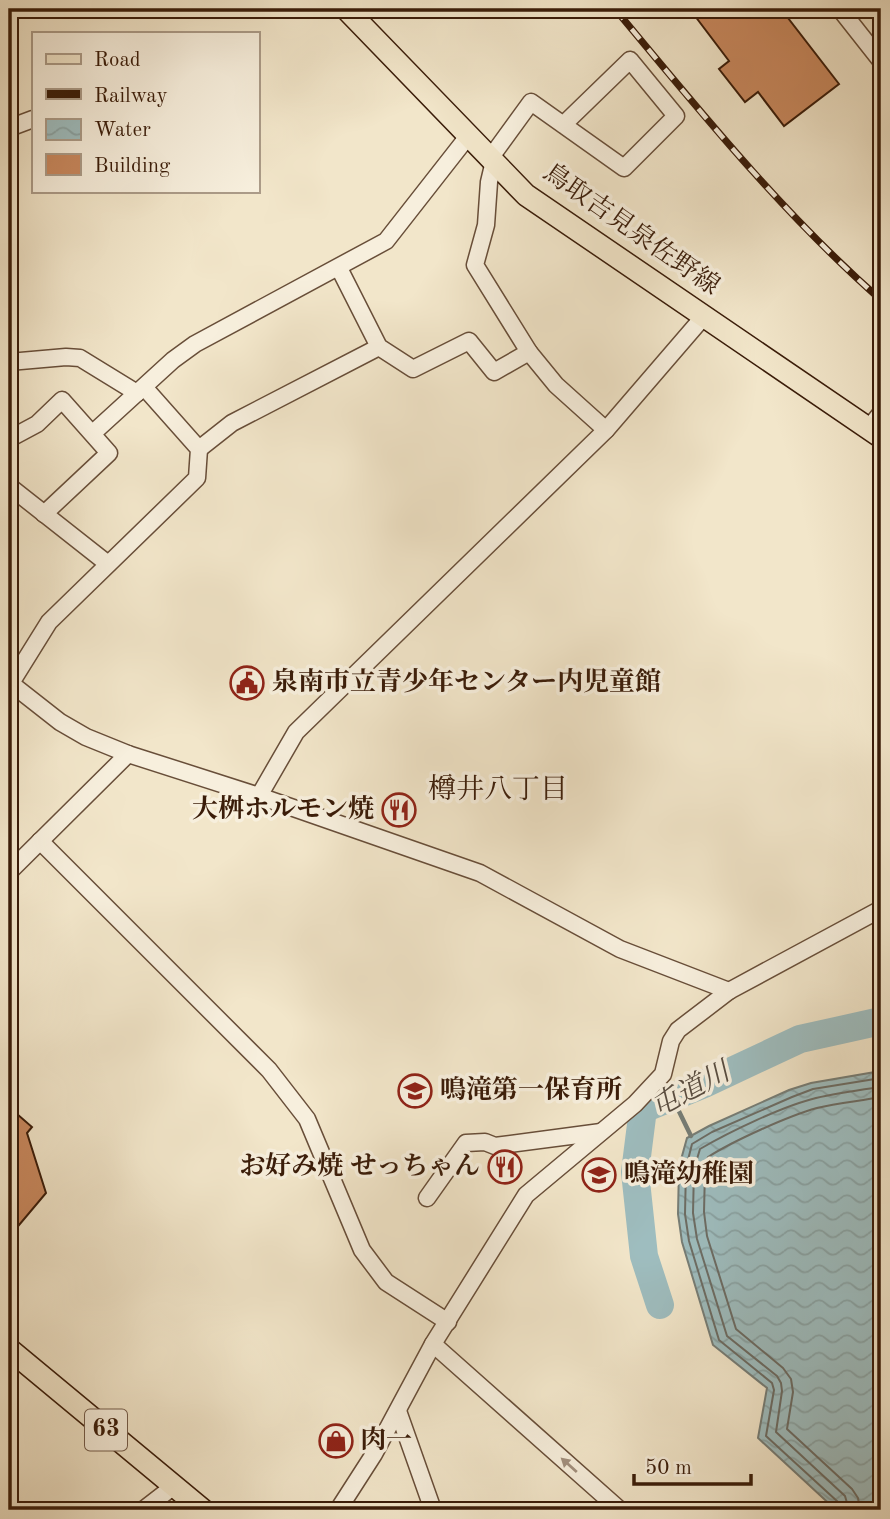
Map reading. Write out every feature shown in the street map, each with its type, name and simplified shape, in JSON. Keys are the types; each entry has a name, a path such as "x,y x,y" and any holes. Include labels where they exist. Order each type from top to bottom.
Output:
{"main road":[{"name":"鳥取吉見泉佐野線","path":"346,9 526,195 877,426"},
{"name":"63","path":"9,1349 203,1510"}],"street":[{"path":"840,9 881,61"},
{"path":"563,125 629,60 676,116 624,168 563,125 531,102 493,159 486,225 475,265 529,352 556,385 607,430"},
{"path":"9,128 32,119"},
{"path":"93,433 173,360 195,344 386,241 469,135"},
{"path":"339,268 379,347 413,369 469,341 494,372 529,352"},
{"path":"259,796 296,732 607,430 705,315"},
{"path":"379,347 232,423 199,449 197,478 49,622 10,682 86,737 128,754 259,796 480,873 620,949 729,991"},
{"path":"9,362 80,358 140,390 199,449"},
{"path":"9,439 37,424 62,400 109,453 44,514"},
{"path":"9,486 108,564"},
{"path":"9,872 128,754"},
{"path":"40,841 269,1070 307,1119 362,1250 386,1282 448,1321"},
{"path":"338,1510 374,1454 433,1344 526,1195 635,1104 663,1074 671,1041 678,1030 729,991 881,909"},
{"path":"427,1198 466,1143 485,1142 495,1146 602,1132"},
{"path":"433,1344 620,1510"},
{"path":"398,1411 433,1510"},
{"path":"142,1510 174,1486"}],"water":[{"path":"881,1071 881,1510 836,1510 758,1438 767,1388 713,1345 682,1242 678,1214 679,1167 687,1138 709,1126 789,1090 811,1083"}],"building":[{"path":"704,9 781,9 839,84 784,126 758,92 745,102 719,69 729,61 695,16"},
{"path":"9,1107 32,1127 27,1133 46,1193 9,1237"}],"waterway":[{"name":"屯道川","path":"660,1305 644,1256 635,1172 643,1109 800,1039 881,1021"},
{"path":"672,1097 691,1136"}],"railway":[{"path":"615,9 775,196 881,300"}],"place":[{"name":"泉南市立青少年センター内児童館","path":"247,683"},
{"name":"大桝ホルモン焼","path":"399,810"},
{"name":"鳴滝第一保育所","path":"415,1091"},
{"name":"お好み焼 せっちゃん","path":"505,1167"},
{"name":"鳴滝幼稚園","path":"599,1175"},
{"name":"肉一","path":"336,1441"}],"district":[{"name":"樽井八丁目","path":"498,791"}]}
